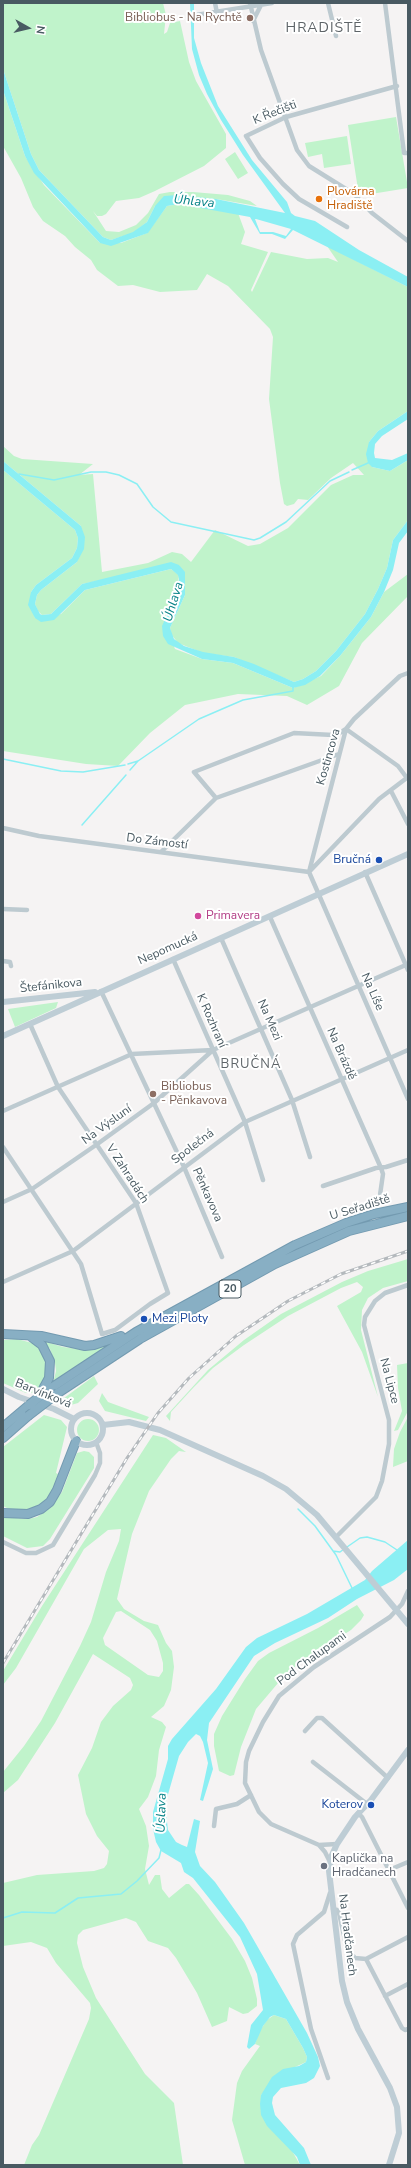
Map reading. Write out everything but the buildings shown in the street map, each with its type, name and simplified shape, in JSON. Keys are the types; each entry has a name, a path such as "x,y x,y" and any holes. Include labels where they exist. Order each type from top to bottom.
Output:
{"highway":[{"name":"U Seřadiště","path":"320,1237 374,1214 408,1207"},
{"name":"U Seřadiště","path":"320,1237 408,1216"},
{"name":"20","path":"3,1427 46,1390 136,1332 272,1257 320,1237"},
{"name":"20","path":"3,1438 58,1393 140,1339 275,1264 320,1237"},
{"path":"3,1334 24,1334 85,1346 109,1341 136,1332"},
{"path":"24,1334 39,1342 49,1357 50,1374 46,1390"},
{"path":"3,1513 33,1513 50,1502 57,1490 76,1441"},
{"path":"3,1510 12,1514"}],"street":[{"path":"215,3 217,13"},
{"path":"196,15 217,13 250,5 272,3"},
{"path":"328,3 336,36"},
{"path":"386,3 406,153"},
{"path":"250,5 253,21 265,61 297,150 310,166 354,194 372,213 408,241"},
{"path":"253,21 261,5"},
{"name":"K Řečišti","path":"346,227 300,199 283,184 250,144 246,136 286,117 397,86"},
{"name":"Kostincova","path":"309,872 346,729 354,719 400,676 408,673"},
{"path":"216,798 194,772 294,733 333,735 346,729 398,766 408,778 379,799 309,872"},
{"path":"160,852 216,798 339,754"},
{"path":"391,790 408,824"},
{"name":"Do Zámostí","path":"3,828 40,836 309,872"},
{"name":"Nepomucká","path":"3,1036 101,991 270,917 365,872 408,854"},
{"name":"Na Líše","path":"309,872 317,894 408,1099"},
{"path":"3,1111 132,1054 213,1050 407,966 365,872"},
{"path":"3,909 28,910"},
{"name":"Na Brázdě","path":"270,917 381,1168 383,1174 379,1202"},
{"name":"Na Mezi","path":"221,938 262,1028 292,1100 310,1157"},
{"name":"K Rozhraní","path":"173,959 245,1122 263,1180"},
{"path":"3,961 10,962 11,966"},
{"name":"Štefánikova","path":"3,1002 101,991"},
{"name":"Pěnkavova","path":"101,991 184,1166 222,1257"},
{"name":"V Zahradách","path":"30,1024 58,1087 136,1203 168,1293 150,1304 115,1330 102,1334 81,1264 73,1251"},
{"name":"Na Výsluní","path":"3,1202 32,1189 96,1145 154,1103 213,1050"},
{"name":"Společná","path":"3,1282 73,1251 184,1166 245,1122 408,1050"},
{"path":"3,1147 73,1251"},
{"path":"323,1186 408,1160"},
{"name":"Na Lipce","path":"336,1537 376,1496 382,1481 390,1444 389,1420 364,1325 365,1317 375,1301 386,1293 408,1285"},
{"name":"Barvínková","path":"3,1389 19,1397 54,1408 74,1419"},
{"name":"Barvínková","path":"76,1441 71,1433 74,1419 81,1414 90,1413 98,1417 102,1425"},
{"path":"76,1441 86,1445 96,1442 102,1434 102,1425 129,1422 160,1430 263,1476 300,1500 336,1537 408,1624"},
{"path":"3,1542 26,1553 36,1553 52,1544 95,1475 100,1463 100,1453 96,1442"},
{"path":"397,1611 408,1591"},
{"name":"Pod Chalupami","path":"251,1795 245,1783 246,1762 249,1751 262,1722 279,1696 314,1667 397,1611"},
{"path":"305,1731 317,1718 322,1718 388,1778"},
{"name":"Na Hradčanech","path":"389,2165 397,2143 399,2124 397,2107 390,2088 358,2029 347,2002 342,1981 330,1893 330,1862 337,1844 358,1813 388,1778 408,1750"},
{"path":"313,1762 367,1804"},
{"path":"214,1826 216,1809 237,1804 251,1795 259,1812 271,1824 319,1845 325,1852 330,1862"},
{"path":"358,1813 408,1908"},
{"path":"319,1845 337,1844"},
{"path":"389,1870 408,1862"},
{"path":"328,2078 311,2029 293,1944 297,1934 324,1912 330,1893"},
{"path":"333,1909 337,1910 339,1913 348,1952 355,1958 366,1959 408,1937"},
{"path":"366,1959 402,2028 405,2030 408,2029"},
{"path":"385,1996 408,1984"}],"green space":[{"path":"3,3 163,3 166,15 164,34 167,32 170,23 180,21 189,62 196,81 226,134 226,148 204,166 155,191 139,198 116,201 106,214 102,216 97,216 93,211 106,231 119,232 136,225 148,213 159,194 170,192 228,195 250,201 257,206 216,199 155,206 147,222 133,233 111,240 103,237 39,170 31,154 3,69"},
{"path":"3,90 25,156 44,185 100,243 121,243 147,233 167,206 179,204 238,213 245,232 241,244 268,252 251,290 252,292 271,252 307,259 328,258 338,262 327,246 408,287 408,411 378,431 369,442 372,467 390,471 408,460 408,520 393,540 387,568 365,614 336,651 316,671 303,679 294,682 234,657 203,653 178,643 171,634 170,628 185,595 179,565 82,584 51,614 42,615 38,611 35,604 37,595 41,590 77,562 81,526 3,461 3,446 14,456 22,459 93,464 79,475 93,474 102,572 148,563 172,552 182,554 191,562 215,530 248,546 260,544 288,528 331,485 353,475 364,475 353,463 331,478 308,500 298,499 294,504 287,506 284,504 269,399 273,337 270,329 228,286 207,274 197,290 160,292 133,285 118,286 97,270 91,260 75,247 65,236 43,221 33,207 21,178 3,146"},
{"path":"396,117 408,188 359,196 348,125"},
{"path":"347,136 351,164 324,168 322,154 308,157 305,143"},
{"path":"235,152 248,173 238,179 225,159"},
{"path":"3,470 75,530 78,538 77,548 72,558 36,585 31,592 35,618 61,614 85,590 171,569 179,575 177,593 164,619 175,649 202,659 233,663 293,688 321,676 340,656 371,617 384,592 408,574 408,596 362,643 339,686 307,705 287,696 238,694 185,705 150,733 118,766 86,764 3,751"},
{"path":"58,1002 56,1008 15,1027 8,1009"},
{"path":"408,1259 408,1281 383,1288 368,1298 362,1310 361,1330 378,1397 362,1352 337,1306 361,1292 363,1287 357,1282 341,1288 288,1316 244,1345 213,1368 194,1387 171,1412 170,1421 166,1416 208,1370 244,1340 281,1314 342,1282 368,1271"},
{"path":"17,1339 36,1344 43,1351 49,1367 42,1387 34,1393 26,1393 3,1383 3,1340"},
{"path":"43,1341 63,1347 79,1349 107,1346 53,1383 56,1371 55,1363 50,1349"},
{"path":"408,1363 408,1411 398,1430 394,1431 402,1411 398,1388 397,1365"},
{"path":"94,1376 98,1384 78,1403 71,1405 60,1401"},
{"path":"102,1393 108,1402 149,1417 146,1421 105,1411 99,1401"},
{"path":"44,1415 61,1420 67,1427 56,1473 58,1474 57,1483 45,1503 29,1511 9,1509 3,1506 3,1447"},
{"path":"408,1417 408,1461 393,1467 394,1449 400,1432"},
{"path":"88,1419 96,1422 99,1430 96,1438 88,1441 80,1438 77,1430 80,1422"},
{"path":"153,1435 166,1438 186,1452 179,1451 171,1459 149,1491 132,1534 117,1599 124,1609 144,1621 158,1625 166,1643 172,1651 174,1667 171,1690 164,1706 151,1717 162,1722 166,1727 159,1750 156,1776 148,1797 139,1809 146,1826 149,1846 145,1869 149,1885 155,1875 160,1875 162,1889 169,1898 186,1884 189,1884 199,1895 232,1939 245,1961 252,1978 257,1999 257,2006 248,2013 243,2014 229,2007 227,2021 212,2027 197,1993 176,1958 168,1948 148,1941 136,1922 126,1918 83,1930 78,1935 77,1943 83,1967 96,1998 145,2074 174,2103 183,2165 24,2165 32,2145 39,2135 89,2019 91,2008 90,2003 56,1963 47,1948 31,1942 3,1946 3,1883 37,1875 94,1871 104,1868 107,1864 109,1851 97,1836 86,1814 78,1775 92,1748 101,1722 113,1706 131,1690 133,1685 130,1678 93,1654 55,1723 18,1780 3,1793 3,1772 24,1746 41,1721 80,1646 91,1622 106,1572 119,1541 121,1529 108,1530 84,1549 16,1668 3,1685 3,1671 42,1606","holes":["121,1611 150,1630 157,1641 163,1663 163,1671 159,1677 148,1675 105,1645 103,1638 116,1612"]},
{"path":"84,1451 89,1452 94,1457 94,1468 50,1539 43,1546 27,1548 3,1536 3,1517 28,1519 37,1517 50,1508 62,1492 77,1453"},
{"path":"357,1605 364,1615 361,1620 351,1630 302,1661 284,1676 256,1709 241,1747 234,1775 230,1776 219,1771 214,1746 214,1734 222,1716 258,1661 269,1653 318,1628"},
{"path":"274,2015 286,2019 307,2057 306,2062 295,2067 261,2095 300,2165 245,2165 232,2120 237,2083 242,2071 260,2046 255,2044 259,2032 267,2020"}],"water":[{"name":"Úhlava","path":"190,3 194,3 194,38 201,63 218,106 252,160 287,202 291,213 295,216 315,221 359,250 408,277 408,287 293,230 285,239 272,234 260,234 250,217 179,204 167,206 148,233 111,246 100,243 34,173 25,156 3,90 3,69 31,154 39,170 103,237 111,240 133,232 147,222 155,206 164,196 178,195 216,199 285,213 243,155 221,120 199,75 192,49","holes":["255,219 291,229 286,236 273,232 260,232"]},
{"path":"408,411 408,419 382,436 375,444 374,453 375,458 392,460 408,453 408,460 390,471 372,467 368,463 366,454 369,442 378,431"},
{"name":"Úhlava","path":"3,461 81,526 85,537 84,549 77,562 41,590 37,595 35,604 40,614 51,614 82,584 171,562 179,565 185,572 185,595 170,628 174,639 184,646 203,652 234,657 254,664 294,682 303,679 316,671 336,651 365,614 387,568 393,540 408,520 408,531 399,543 393,570 371,617 340,656 320,676 305,685 293,688 233,663 202,659 168,644 163,636 162,626 177,593 179,579 178,575 171,569 85,590 54,620 41,622 35,618 28,605 31,592 36,585 72,558 77,548 78,538 75,530 3,470"},
{"name":"Úslava","path":"408,1540 408,1569 394,1580 357,1599 328,1618 275,1643 254,1656 209,1723 207,1740 213,1769 203,1801 200,1800 208,1763 203,1742 200,1736 196,1734 188,1742 179,1756 165,1805 168,1830 176,1842 182,1845 187,1847 194,1819 200,1821 195,1852 200,1866 215,1882 244,1923 307,2033 318,2057 320,2066 314,2078 306,2083 281,2088 273,2097 272,2103 275,2115 304,2148 311,2165 300,2165 297,2157 267,2126 261,2115 260,2104 261,2095 272,2077 283,2069 299,2066 306,2062 307,2057 286,2019 274,2015 270,2017 263,2026 255,2044 249,2049 247,2047 251,2025 263,2010 257,1974 240,1937 193,1878 184,1872 181,1863 161,1851 156,1842 153,1829 153,1812 168,1759 168,1746 172,1739 216,1689 246,1647 257,1638 307,1614 365,1580 372,1571"}],"waterway":[{"path":"352,470 368,463"},
{"path":"19,474 54,480 91,472 106,472 119,475 137,484 153,507 171,522 254,540 286,522 330,481 349,472"},
{"path":"128,764 138,761 199,719 243,700 293,691 293,686"},
{"path":"3,759 61,771 83,772 125,765"},
{"path":"130,770 138,761"},
{"path":"82,825 126,775"},
{"path":"298,1509 315,1526 336,1555 352,1588"},
{"path":"347,1547 360,1538 367,1537 385,1542 397,1550"},
{"path":"333,1551 340,1552 344,1549"},
{"path":"3,1918 22,1912 55,1913 78,1898 121,1894 137,1881 159,1858 161,1850"}],"railway":[{"path":"3,1663 127,1458 158,1413 189,1378 236,1336 288,1301 341,1274 408,1251"}],"place":[{"name":"Bibliobus - Na Rychtě","path":"250,18"},
{"name":"Plovárna Hradiště","path":"319,199"},
{"name":"Bručná","path":"379,860"},
{"name":"Primavera","path":"198,916"},
{"name":"Bibliobus - Pěnkavova","path":"153,1094"},
{"name":"Mezi Ploty","path":"144,1319"},
{"name":"Koterov","path":"371,1805"},
{"name":"Kaplička na Hradčanech","path":"324,1866"}],"district":[{"name":"HRADIŠTĚ","path":"324,29"},
{"name":"BRUČNÁ","path":"251,1065"}]}
